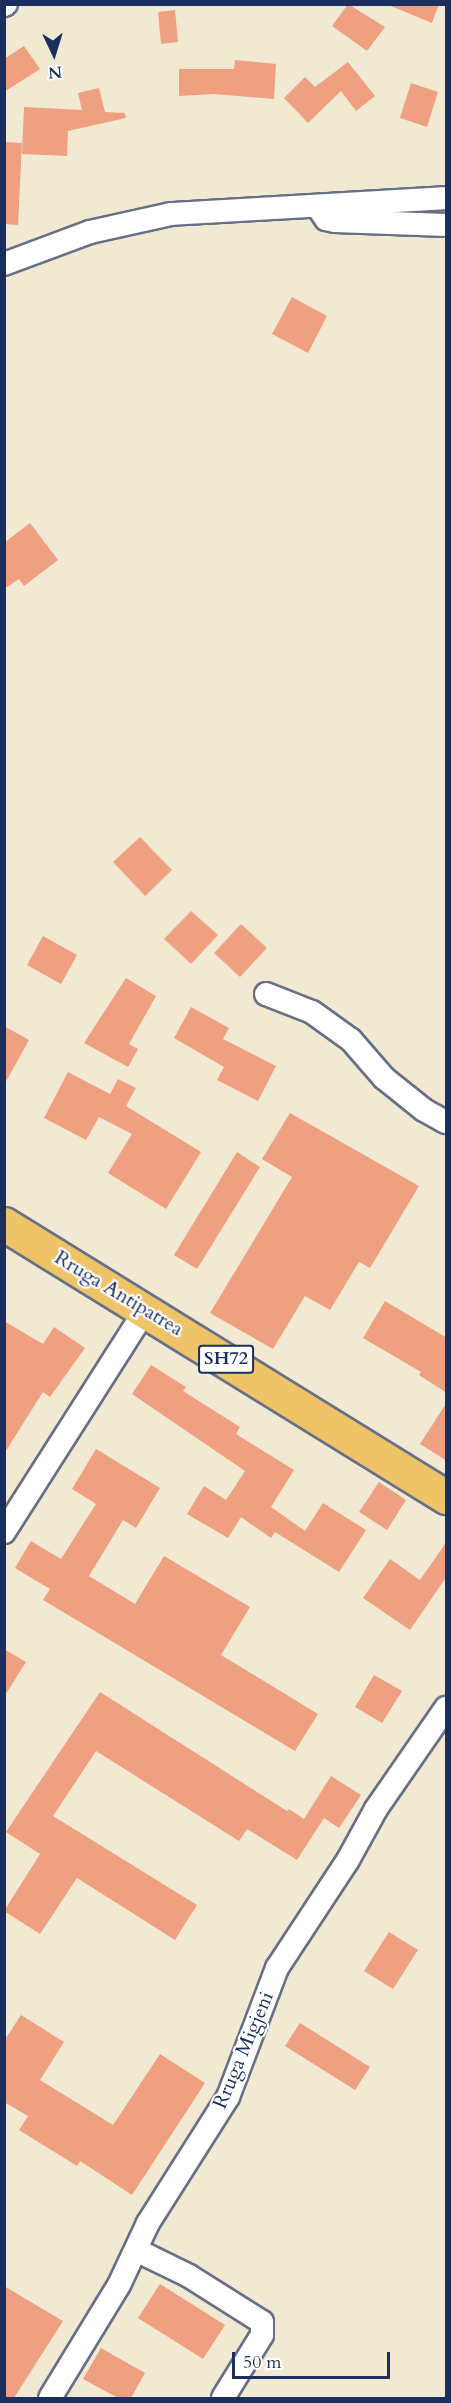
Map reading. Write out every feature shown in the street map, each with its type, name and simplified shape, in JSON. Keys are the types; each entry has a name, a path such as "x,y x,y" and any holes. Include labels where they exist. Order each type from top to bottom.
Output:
{"main road":[{"name":"Rruga Antipatrea","path":"4,1224 146,1309 446,1497"}],"street":[{"path":"4,264 80,235 201,209 317,206 447,198"},
{"path":"317,206 326,219 335,221 447,225"},
{"path":"266,994 312,1012 351,1040 384,1078 424,1110 447,1122"},
{"path":"4,1532 146,1309"},
{"name":"Rruga Migjeni","path":"50,2398 120,2285 148,2223 228,2097 277,1968 348,1860 375,1809 447,1708"},
{"path":"136,2250 189,2276 262,2322 262,2335 223,2398"}],"building":[{"path":"348,4 385,27 367,51 332,26"},
{"path":"386,4 439,4 432,23"},
{"path":"175,10 178,42 161,44 158,12"},
{"path":"24,46 40,69 4,92 4,59"},
{"path":"235,60 276,64 274,99 214,94 179,96 179,69 234,69"},
{"path":"348,62 375,96 356,111 341,91 308,123 284,98 305,77 315,87"},
{"path":"411,83 438,92 427,127 400,118"},
{"path":"99,88 105,112 125,113 126,118 68,131 67,156 22,154 24,107 82,110 78,93"},
{"path":"4,142 22,143 18,225 4,224"},
{"path":"292,297 327,316 308,353 272,334"},
{"path":"30,523 58,560 24,586 19,579 4,589 4,543"},
{"path":"140,837 172,870 145,896 113,862"},
{"path":"191,911 218,935 191,964 164,939"},
{"path":"241,924 267,948 240,977 214,953"},
{"path":"43,936 77,955 61,984 27,965"},
{"path":"126,978 156,996 129,1044 138,1049 128,1067 84,1043"},
{"path":"191,1007 229,1028 223,1039 276,1066 258,1101 217,1080 224,1067 174,1038"},
{"path":"4,1026 29,1040 4,1085"},
{"path":"68,1072 110,1094 118,1079 136,1088 126,1106 201,1152 166,1209 108,1173 132,1134 99,1117 86,1140 44,1118"},
{"path":"290,1113 419,1186 370,1268 359,1262 330,1310 305,1296 273,1349 210,1313 292,1177 262,1159"},
{"path":"237,1152 260,1167 197,1269 174,1255"},
{"path":"385,1301 447,1338 447,1393 419,1375 421,1372 363,1338"},
{"path":"4,1321 43,1344 54,1327 85,1348 50,1397 43,1392 4,1454"},
{"path":"151,1365 186,1387 183,1391 240,1427 236,1434 294,1470 271,1507 305,1531 323,1503 366,1530 339,1572 275,1532 271,1538 241,1517 228,1538 187,1514 204,1486 226,1500 245,1471 132,1394"},
{"path":"447,1402 447,1461 420,1444"},
{"path":"96,1449 160,1488 136,1528 123,1520 89,1576 135,1604 164,1556 250,1607 221,1655 318,1714 295,1751 43,1600 50,1589 15,1568 31,1541 61,1559 96,1504 72,1489"},
{"path":"379,1482 406,1500 387,1530 359,1512"},
{"path":"447,1541 447,1576 410,1630 363,1598 390,1559 420,1580"},
{"path":"4,1649 26,1662 4,1697"},
{"path":"374,1675 402,1691 382,1723 355,1707"},
{"path":"100,1692 287,1811 289,1809 304,1819 331,1776 361,1795 339,1828 324,1818 297,1860 247,1829 239,1841 96,1751 53,1816 197,1905 175,1940 77,1878 40,1934 4,1911 40,1854 6,1832"},
{"path":"389,1932 418,1950 393,1989 364,1971"},
{"path":"21,2015 64,2042 40,2080 113,2125 160,2054 205,2083 132,2195 80,2161 77,2166 19,2130 28,2116 4,2102 4,2041"},
{"path":"300,2023 370,2067 355,2090 285,2046"},
{"path":"160,2284 225,2325 203,2359 138,2318"},
{"path":"4,2286 63,2321 14,2398 4,2398"},
{"path":"101,2348 145,2373 131,2398 118,2398 83,2379"}]}
